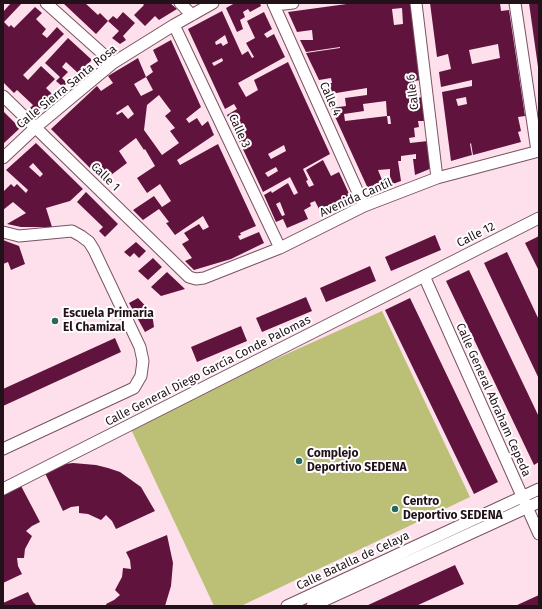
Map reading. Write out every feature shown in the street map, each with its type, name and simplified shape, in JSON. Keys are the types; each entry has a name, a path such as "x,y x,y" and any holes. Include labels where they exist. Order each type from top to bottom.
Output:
{"street":[{"path":"46,3 113,63"},
{"path":"180,3 192,15"},
{"name":"Calle Sierra Santa Rosa","path":"3,158 113,63 174,25 213,3"},
{"path":"274,4 293,3"},
{"name":"Calle 6","path":"416,3 437,178"},
{"path":"515,3 538,151"},
{"name":"Calle 4","path":"274,4 364,206"},
{"name":"Calle 3","path":"174,25 280,248"},
{"name":"Calle 1","path":"3,96 189,277"},
{"name":"Avenida Cantíl","path":"189,277 196,279 204,278 280,248 364,206 437,178 538,151"},
{"name":"Calle 12","path":"424,276 539,218"},
{"name":"Calle General Diego García Conde Palomas","path":"3,232 19,236 72,231 85,239 94,250 140,347 143,361 141,376 134,388 3,449"},
{"name":"Calle General Diego García Conde Palomas","path":"3,489 424,276"},
{"name":"Calle General Abraham Cepeda","path":"424,276 539,534"},
{"name":"Calle Batalla de Celaya","path":"312,606 524,503 539,489"},
{"name":"Calle Batalla de Celaya","path":"287,606 524,503 539,502"}],"green space":[{"name":"Complejo Deportivo SEDENA","path":"382,311 470,497 241,606 214,606 129,425"}],"building":[{"path":"11,3 22,3 4,22 9,27 11,25 14,28 35,7 42,13 36,19 46,29 42,34 47,38 57,27 64,34 23,75 28,80 41,66 55,79 46,88 54,96 35,113 30,108 33,105 17,90 14,93 3,82 3,12"},
{"path":"63,3 85,3 98,15 100,13 108,21 96,34"},
{"path":"142,3 170,3 177,9 159,20 155,16 145,26 134,15 144,5"},
{"path":"235,3 260,3 261,6 250,12 248,9 243,12 245,17 240,20 243,29 237,32 226,8"},
{"path":"354,3 411,3 421,80 414,81 416,98 423,97 426,121 418,121 419,127 414,128 415,137 409,138 410,143 428,141 432,168 415,175 413,159 416,159 416,154 401,156 401,161 398,161 401,181 390,185 390,169 378,170 385,187 370,193 331,108 346,106 345,98 367,95 367,88 330,94 328,87 329,83 332,83 331,78 319,80 306,53 340,47 306,52 300,40 313,40 312,30 297,32 288,12","holes":["402,8 403,24 394,25 392,9","386,101 387,116 345,121 344,114 364,111 363,104","387,116 390,116 391,124 388,124"]},
{"path":"430,3 500,3 501,11 509,10 525,116 518,117 521,131 518,132 521,142 473,155 471,143 472,155 451,161 442,92 472,86 472,80 441,87 439,72 451,69 448,54 437,57","holes":["498,44 500,58 472,64 469,50","466,97 467,104 458,106 456,99"]},
{"path":"529,3 539,3 539,67 538,67"},
{"path":"222,11 242,55 248,51 252,58 254,57 246,43 255,38 247,21 264,12 272,29 264,34 267,38 274,34 285,57 238,83 246,97 258,90 254,80 288,62 330,154 303,169 308,180 306,181 309,187 314,185 306,170 323,160 331,176 339,172 351,198 321,213 315,201 310,203 311,206 304,210 308,219 287,228 283,219 276,222 264,195 271,191 272,193 288,183 294,195 298,193 290,177 263,192 227,115 237,109 234,104 225,109 188,29","holes":["225,35 228,43 223,46 221,43 216,45 215,42","222,58 223,61 214,66 212,63","284,145 286,151 271,159 268,154","276,167 278,171 268,177 265,173","280,202 285,215 282,216 276,204"]},
{"path":"123,12 135,23 123,36 126,40 120,44 112,38 119,31 108,21 113,16 117,19"},
{"path":"68,38 92,60 78,73 66,62 62,67 68,72 62,78 67,83 63,87 56,81 60,77 45,63"},
{"path":"171,40 201,107 186,119 189,123 197,118 202,126 208,121 214,135 177,160 180,165 218,144 256,226 240,233 241,235 238,236 240,240 259,232 264,243 231,259 194,270 185,261 192,258 182,244 189,240 184,233 199,224 203,230 209,227 203,216 175,235 166,223 169,222 159,209 143,220 133,210 154,196 162,207 171,201 160,184 147,193 137,178 155,166 145,149 144,150 136,138 119,151 127,163 107,178 98,167 93,171 51,129 97,86 101,91 113,83 108,76 138,58 146,77 153,72 150,66 158,61 153,50","holes":["146,77 153,90 141,96 134,84","159,95 171,111 165,116 175,128 170,131 179,143 162,155 144,130 147,105","128,105 134,114 128,119 122,112 117,115 116,113"]},
{"path":"3,111 20,128 3,144"},
{"path":"36,143 83,189 70,201 46,208 52,227 21,227 7,224 26,213 13,202 3,210 3,192 11,184 14,187 17,184 26,193 28,190 6,170","holes":["33,163 43,174 40,177 29,167"]},
{"path":"86,192 118,224 105,237 99,231 103,227 77,202"},
{"path":"435,235 441,250 391,271 385,257"},
{"path":"539,236 539,271 525,243"},
{"path":"3,240 19,246 25,264 11,270 8,262 3,264"},
{"path":"136,242 146,251 139,258 134,253 130,257 124,252"},
{"path":"507,252 539,320 539,379 484,263"},
{"path":"153,258 162,267 148,280 138,271"},
{"path":"370,266 376,281 326,302 320,288"},
{"path":"469,270 539,417 539,462 534,465 446,281"},
{"path":"167,272 185,289 161,296 151,287"},
{"path":"306,297 312,311 262,332 256,318"},
{"path":"138,298 152,313 154,327 145,332 129,303"},
{"path":"410,298 498,482 474,494 385,310"},
{"path":"241,326 247,341 197,362 191,347"},
{"path":"115,338 121,352 3,406 3,389"},
{"path":"73,463 96,465 120,472 141,487 155,511 116,529 112,521 106,515 101,520 88,514 79,513 79,506 71,507 63,511 44,471 56,465"},
{"path":"20,484 40,522 26,531 32,536 25,549 24,558 17,558 18,566 22,574 3,583 3,494"},
{"path":"167,535 173,563 171,586 165,606 107,606 106,604 120,595 115,590 122,577 123,568 131,569 130,560 126,552"},
{"path":"455,565 464,584 416,606 366,606"},
{"path":"28,592 33,602 37,606 3,606 3,603"},
{"path":"539,595 539,606 515,606"}],"place":[{"name":"Escuela Primaria El Chamizal","path":"55,321"},
{"name":"Complejo Deportivo SEDENA","path":"299,461"},
{"name":"Centro Deportivo SEDENA","path":"395,509"}]}
